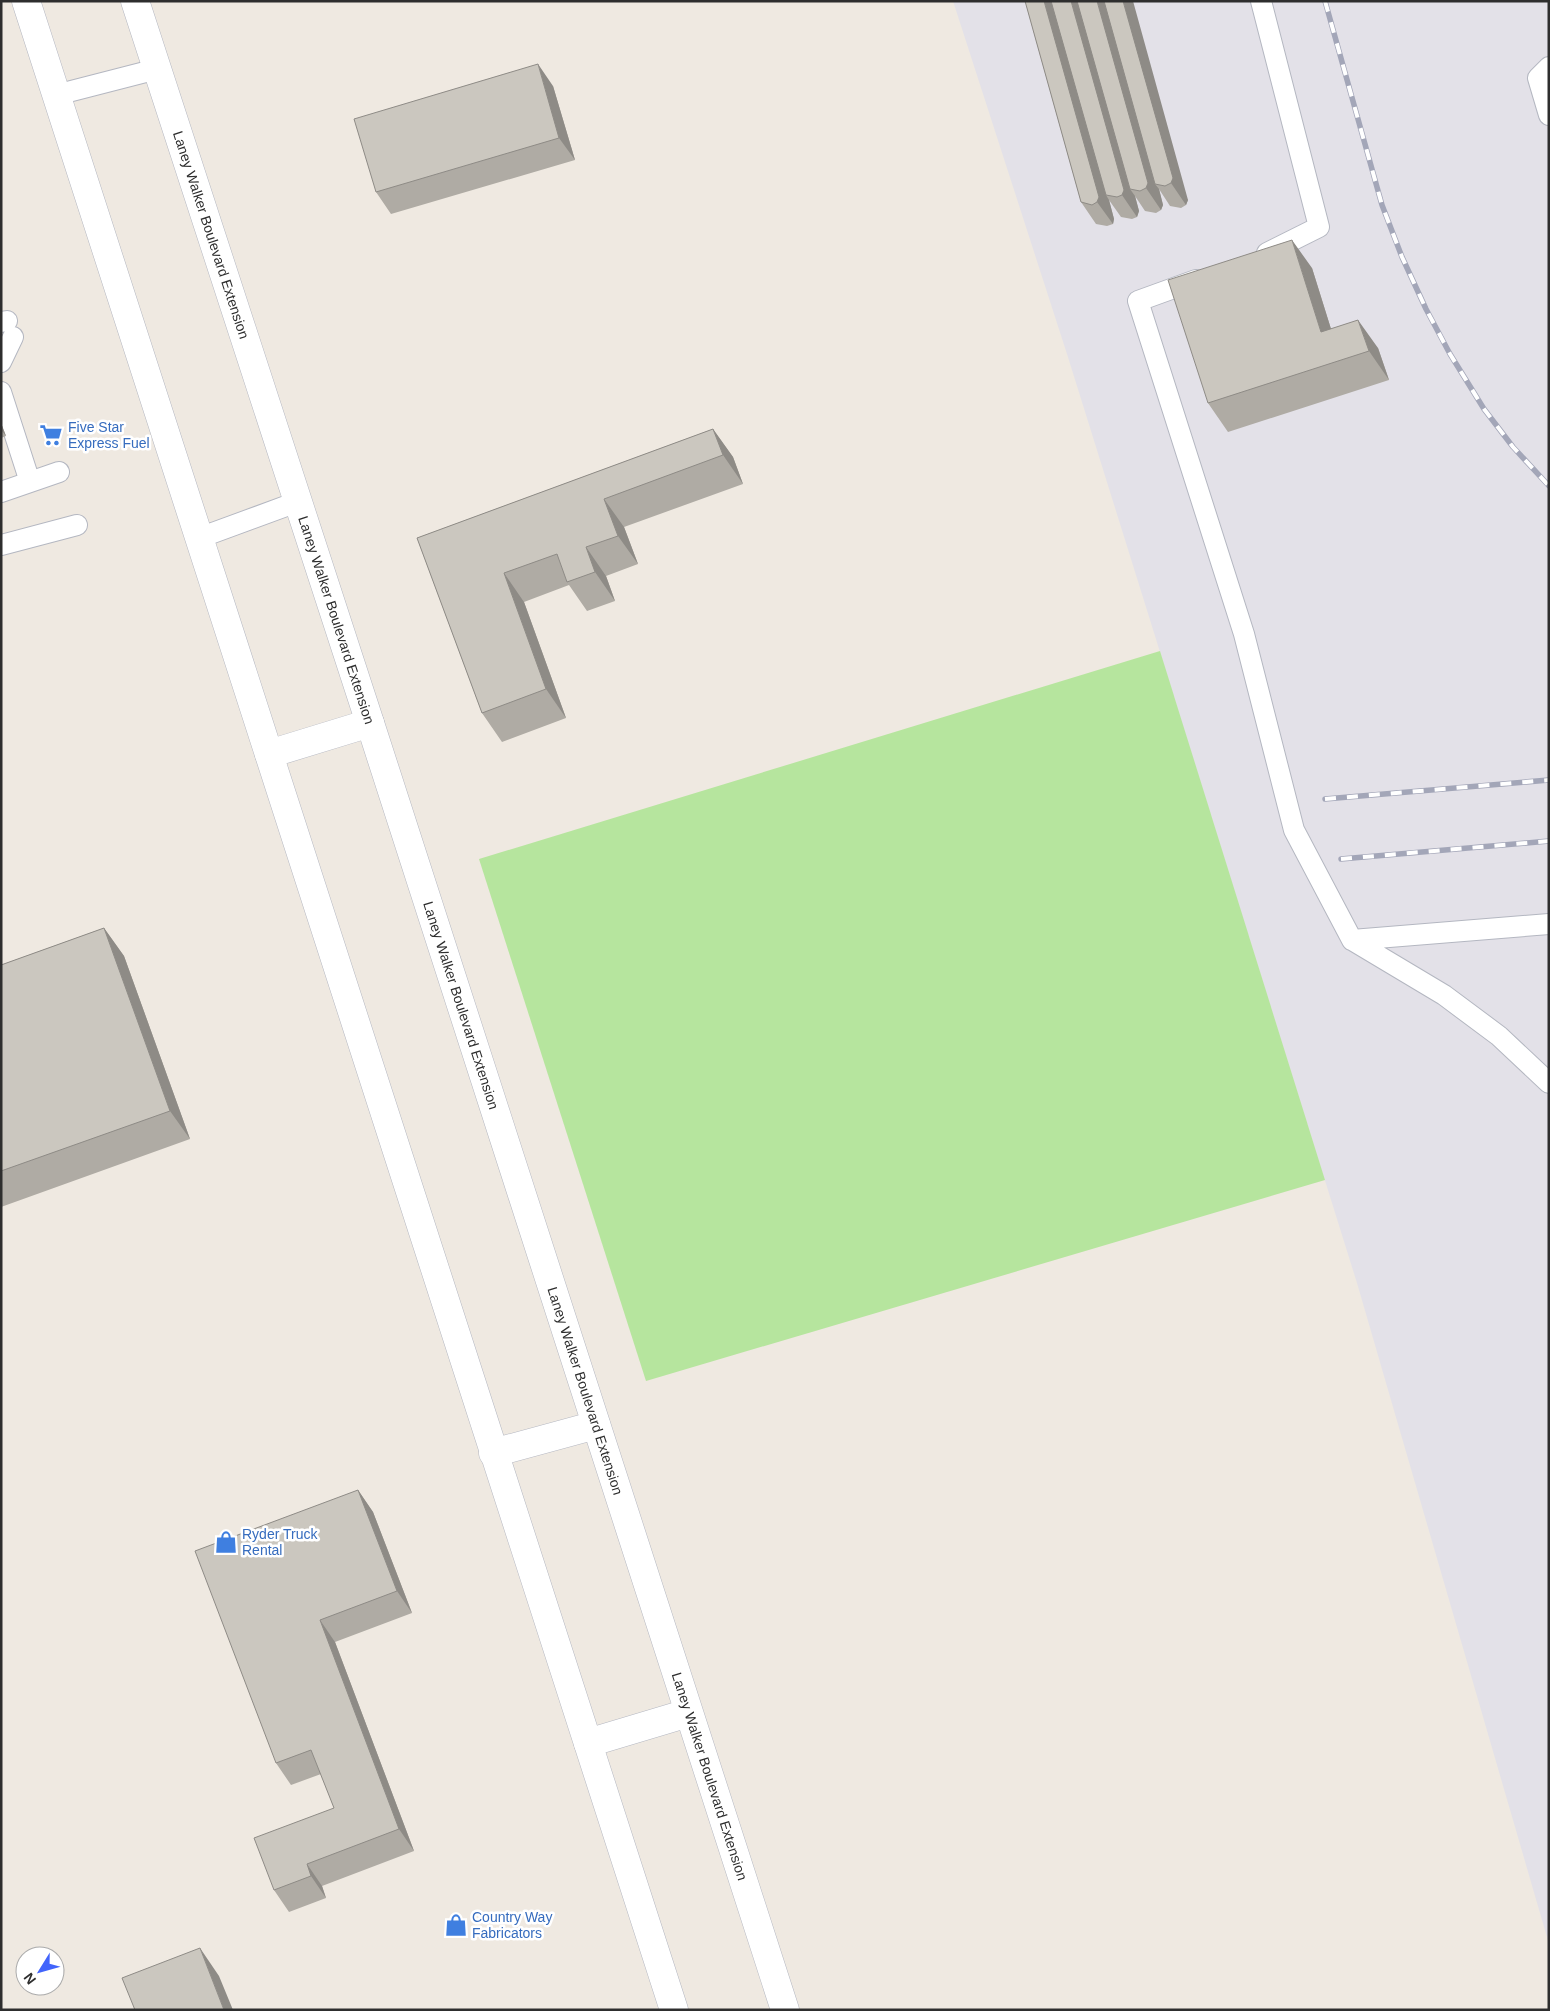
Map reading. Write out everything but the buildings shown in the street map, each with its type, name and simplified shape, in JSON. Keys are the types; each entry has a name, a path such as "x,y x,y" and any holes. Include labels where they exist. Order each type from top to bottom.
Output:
{"main road":[{"path":"26,1 674,2010"},
{"name":"Laney Walker Boulevard Extension","path":"135,1 785,2010"},
{"path":"269,754 370,723"},
{"path":"493,1453 596,1426"},
{"path":"588,1743 688,1713"}],"lane":[{"path":"1250,260 1319,227 1261,1"},
{"path":"1549,67 1538,78 1549,115"},
{"path":"56,95 157,69"},
{"path":"1213,274 1138,301 1244,634 1294,830 1352,940 1444,995 1498,1036 1549,1083"},
{"path":"1,362 7,327"},
{"path":"1,392 30,482"},
{"path":"1,492 59,472"},
{"path":"199,538 297,502"},
{"path":"1,545 77,524"},
{"path":"1352,940 1549,924"}],"shaded area":[{"path":"953,1 1549,1 1549,1944 1357,1283 1067,354"}],"green space":[{"path":"1160,651 1325,1180 646,1381 479,859"}],"railway":[{"path":"1325,1 1382,205 1402,257 1426,309 1450,354 1484,409 1513,447 1549,486"},
{"path":"1325,799 1549,780"},
{"path":"1341,859 1549,841"}],"place":[{"name":"Five Star Express Fuel","path":"51,435"},
{"name":"Ryder Truck Rental","path":"226,1542"},
{"name":"Country Way Fabricators","path":"456,1925"}]}
